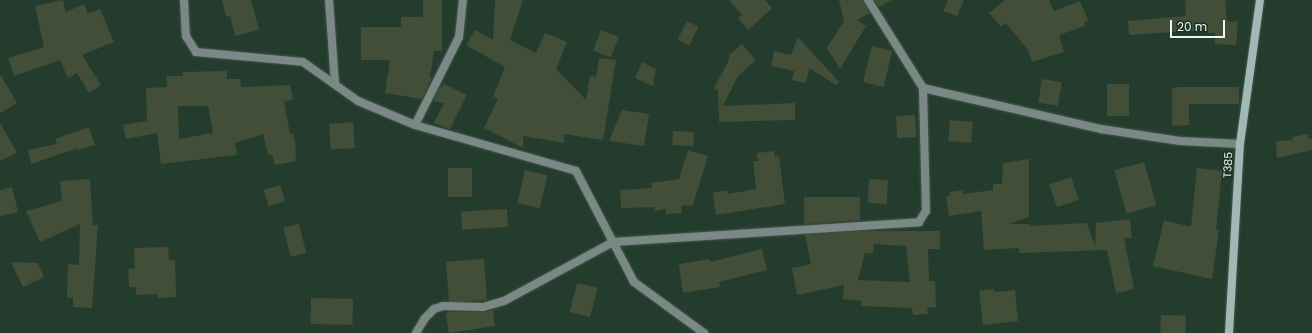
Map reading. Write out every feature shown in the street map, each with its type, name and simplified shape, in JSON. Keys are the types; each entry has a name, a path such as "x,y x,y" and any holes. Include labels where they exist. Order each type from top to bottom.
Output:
{"street":[{"path":"184,0 186,36 196,52 304,62 367,106 415,125 576,170 634,282 704,333"},
{"path":"329,0 335,84"},
{"path":"415,125 459,37 463,0"},
{"path":"416,333 425,318 434,309 442,306 483,307 504,301 613,242 920,222 926,211 923,88 868,0"},
{"name":"T385","path":"1229,333 1240,144 1260,0"},
{"path":"923,88 1101,129 1180,141 1240,144"}],"building":[{"path":"63,0 66,12 84,4 88,14 100,9 114,42 82,55 101,85 89,93 77,73 68,78 60,60 14,76 8,58 44,47 35,6"},
{"path":"222,0 251,0 259,30 235,36 230,16 226,17"},
{"path":"423,0 442,0 442,51 434,51 430,77 432,78 422,99 385,93 390,60 361,60 361,27 401,27 401,17 423,17"},
{"path":"495,0 523,0 510,40 536,53 545,33 567,42 556,69 586,100 590,76 596,77 599,58 616,60 603,140 564,134 564,143 523,136 523,148 484,128 498,99 493,96 505,67 466,45 475,30 493,40"},
{"path":"729,0 765,0 772,8 748,30 738,18 742,15"},
{"path":"839,0 863,0 870,13 857,20 866,26 840,69 827,48 844,21"},
{"path":"874,0 892,0 879,7"},
{"path":"948,0 964,0 957,16 943,11"},
{"path":"1005,0 1049,0 1054,11 1080,1 1088,20 1084,22 1085,26 1059,35 1064,52 1032,62 1028,50 1006,23 1001,27 989,13"},
{"path":"1185,0 1225,0 1227,21 1238,22 1236,45 1215,44 1215,33 1206,33 1206,30 1129,35 1128,21 1186,16"},
{"path":"687,21 699,27 689,46 677,40"},
{"path":"601,30 619,37 611,57 593,51"},
{"path":"798,37 839,82 836,85 809,68 806,83 792,80 794,71 771,66 774,51 791,55"},
{"path":"742,44 756,60 738,76 723,106 795,103 795,120 719,122 718,90 714,88 730,58 728,56"},
{"path":"872,46 892,51 883,87 863,82"},
{"path":"642,62 656,69 653,86 635,78"},
{"path":"227,71 227,79 240,79 241,87 290,85 293,100 284,101 290,134 293,133 295,140 296,161 275,165 272,154 268,155 263,134 235,143 237,155 161,164 157,133 126,139 123,125 147,121 146,88 167,87 166,76 183,76 183,72","holes":["178,106 208,106 213,133 179,139"]},
{"path":"0,74 17,103 0,113"},
{"path":"1042,79 1062,82 1058,106 1038,103"},
{"path":"444,84 467,95 450,129 434,123 444,103 433,101 441,85 441,89"},
{"path":"1107,84 1129,84 1129,116 1107,116"},
{"path":"1239,87 1239,104 1189,104 1189,125 1172,126 1172,88"},
{"path":"622,110 649,114 644,146 609,141"},
{"path":"915,115 916,137 897,138 896,116"},
{"path":"950,120 973,122 971,143 948,141"},
{"path":"353,122 355,148 331,150 329,124"},
{"path":"0,123 17,153 0,161"},
{"path":"89,127 95,145 78,150 78,148 31,164 28,150 57,144 55,139"},
{"path":"673,131 694,132 693,146 672,145"},
{"path":"1308,134 1309,139 1312,138 1312,150 1277,158 1276,141 1293,140 1292,137"},
{"path":"688,150 708,156 693,205 681,206 682,213 666,214 666,209 655,211 654,207 621,208 620,190 652,188 651,183 679,179"},
{"path":"774,151 775,157 779,156 785,204 716,215 713,193 727,190 728,194 756,189 753,161 758,161 757,153"},
{"path":"1029,159 1029,217 1008,224 1029,224 1029,226 1087,223 1095,246 1096,223 1130,219 1132,238 1124,238 1134,289 1116,293 1107,250 1019,253 1019,248 984,250 981,211 949,216 946,197 950,196 949,192 963,190 963,194 993,190 993,184 1002,184 1003,163"},
{"path":"1144,162 1156,205 1127,214 1114,171"},
{"path":"448,168 472,168 472,197 448,197"},
{"path":"1197,168 1222,171 1216,230 1219,230 1212,279 1153,266 1164,220 1191,227"},
{"path":"525,170 547,175 540,208 517,203"},
{"path":"1071,177 1079,200 1057,207 1049,184"},
{"path":"90,179 93,225 98,225 92,308 73,307 73,298 67,298 68,264 79,265 80,224 40,242 26,211 62,201 60,181"},
{"path":"869,179 888,180 887,204 868,203"},
{"path":"280,185 285,201 269,206 264,190"},
{"path":"12,187 18,212 0,216 0,190"},
{"path":"804,197 860,197 860,220 804,224"},
{"path":"507,209 508,227 462,229 461,211"},
{"path":"299,224 306,253 291,257 283,228"},
{"path":"860,231 940,231 940,249 928,249 929,281 935,281 936,307 927,308 928,314 913,315 912,308 861,306 861,301 843,299 844,285 797,295 792,268 811,264 805,235","holes":["874,244 906,246 910,282 858,280 865,253 873,253"]},
{"path":"168,247 169,260 175,260 176,297 158,298 157,294 136,295 136,287 129,287 128,269 135,268 134,248"},
{"path":"762,249 767,270 719,282 720,287 683,293 679,264 710,259 711,262"},
{"path":"484,259 487,300 449,303 446,262"},
{"path":"11,262 38,263 44,277 23,287"},
{"path":"577,283 597,288 590,317 570,312"},
{"path":"994,289 994,292 1015,290 1018,321 983,325 979,291"},
{"path":"311,298 353,299 353,325 311,324"},
{"path":"493,310 495,326 449,333 446,314 448,312 483,312"},
{"path":"1161,315 1186,316 1185,333 1160,333"}]}
